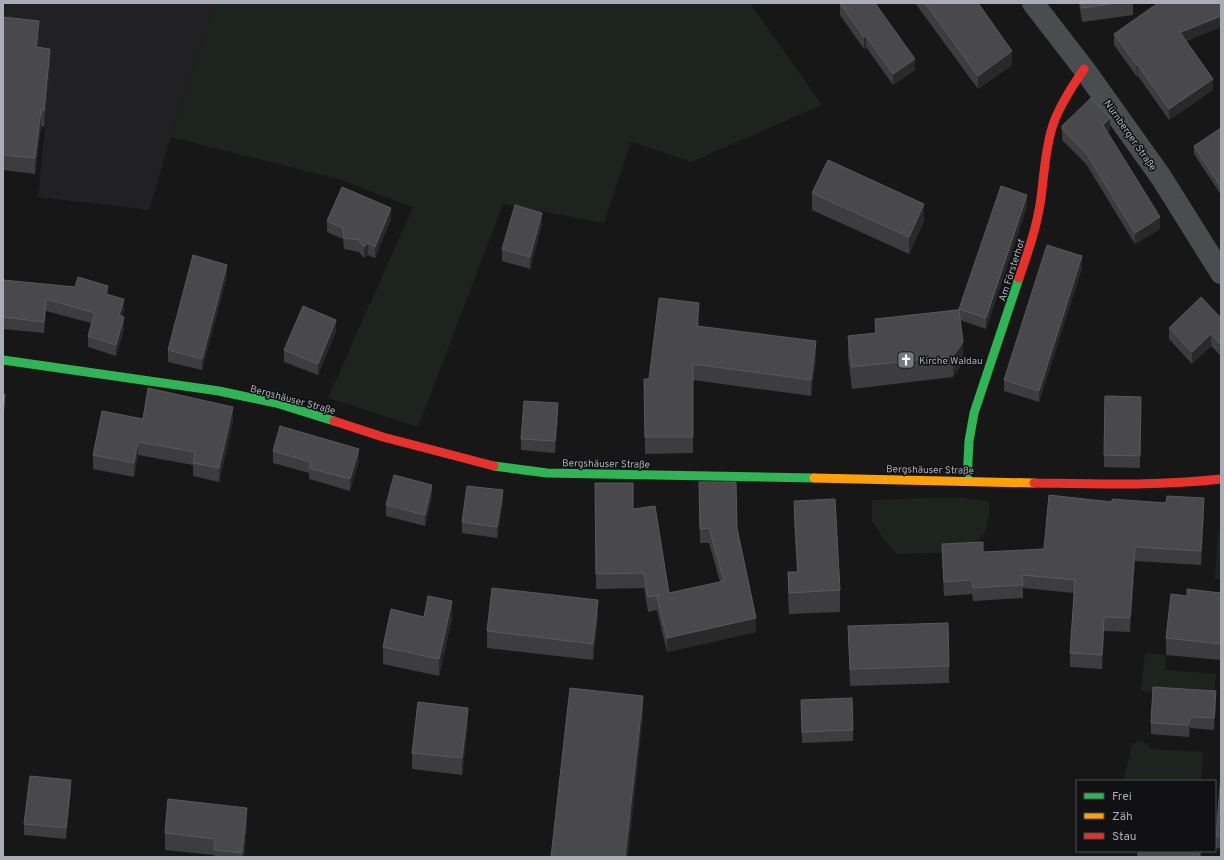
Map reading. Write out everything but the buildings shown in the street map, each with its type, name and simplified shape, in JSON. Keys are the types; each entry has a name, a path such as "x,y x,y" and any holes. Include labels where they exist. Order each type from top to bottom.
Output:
{"street":[{"name":"Nürnberger Straße","path":"1039,6 1161,178 1221,273"},
{"name":"Am Försterhof","path":"967,481 969,441 974,413 1035,232 1041,198 1045,158 1052,127 1070,90 1084,69"},
{"name":"Bergshäuser Straße","path":"3,360 220,391 276,403 383,437 500,468 547,473 1129,485 1184,483 1221,479"}],"shaded area":[{"path":"3,3 214,3 149,210 38,197 45,129 3,125"},
{"path":"214,3 750,3 822,105 691,162 631,142 604,223 503,204 418,427 328,398 413,207 338,179 171,137"},
{"path":"961,498 989,501 989,517 985,531 980,539 964,552 896,554 872,521 872,500"},
{"path":"1218,531 1221,532 1221,580 1215,579"},
{"path":"1145,653 1166,655 1165,670 1216,674 1214,696 1141,691"},
{"path":"1141,740 1149,745 1150,749 1203,752 1201,780 1124,780 1132,744"}],"traffic: fast":[{"path":"967,481 969,441 974,413 1019,278"},
{"path":"3,360 219,391 276,403 334,421"},
{"path":"494,466 547,473 814,478"}],"traffic: slow":[{"path":"814,478 1034,483"}],"traffic: jam":[{"path":"1019,278 1037,219 1046,154 1054,121 1070,90 1084,69"},
{"path":"334,421 383,437 494,466"},
{"path":"1034,483 1151,484 1221,479"}],"place":[{"name":"Kirche Waldau","path":"906,360"}]}
